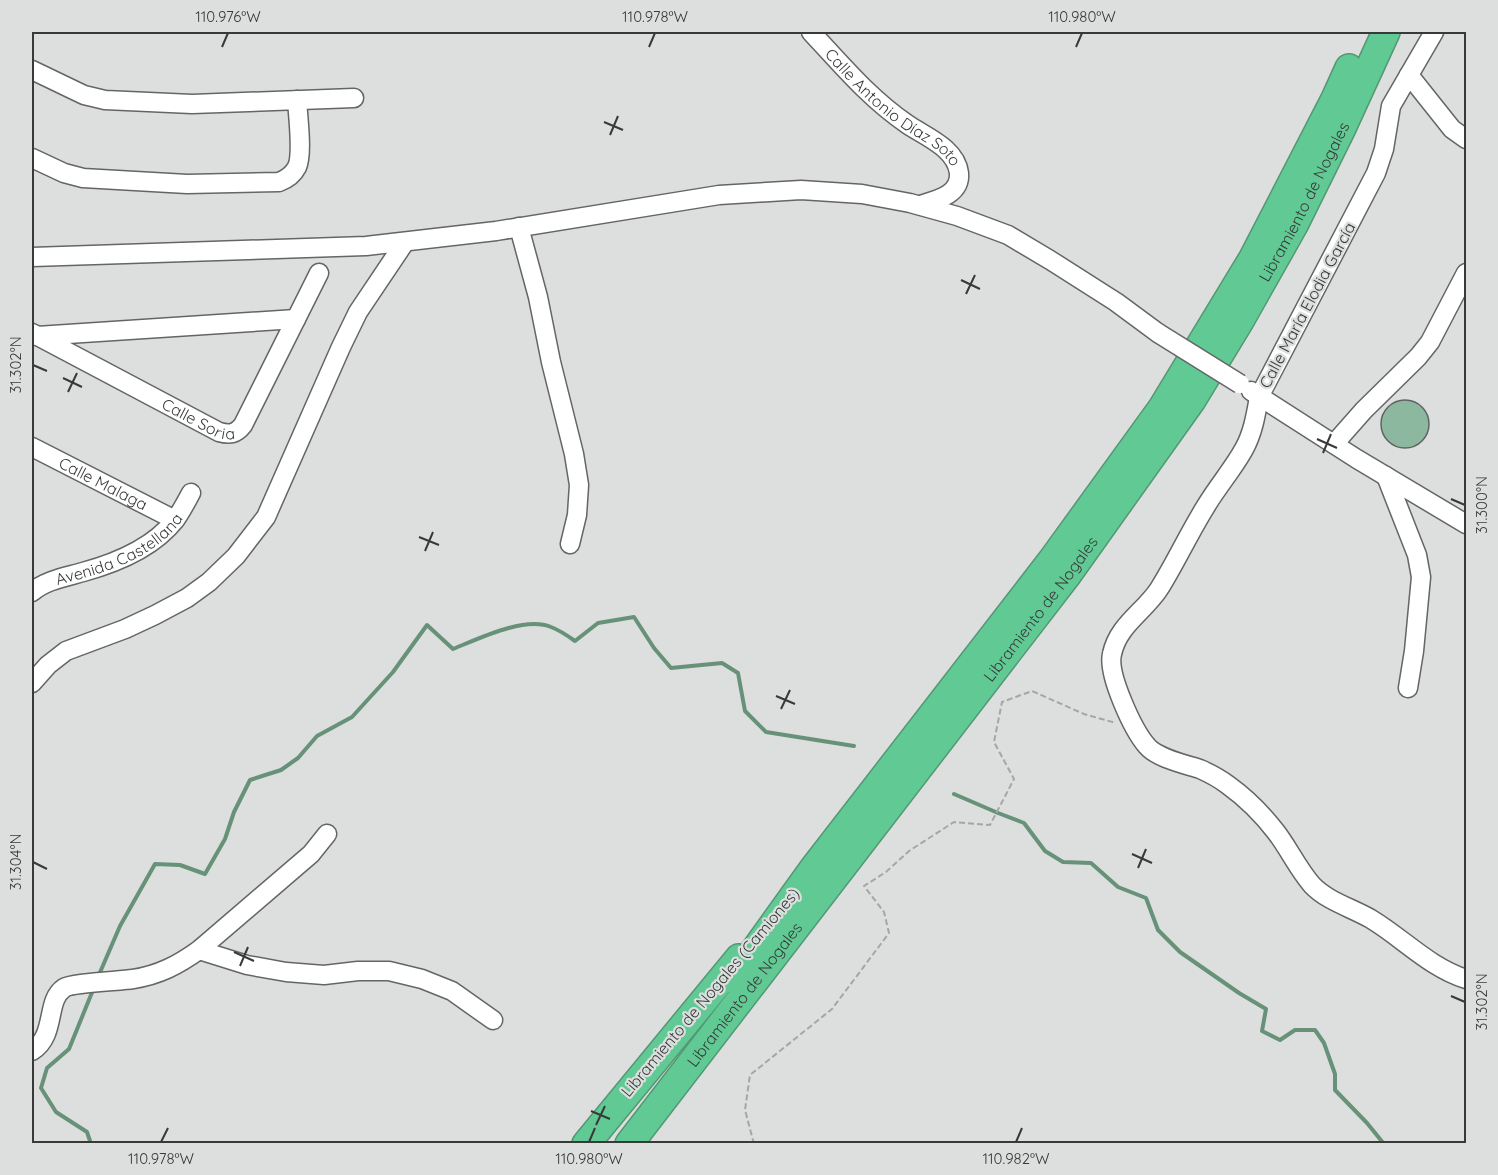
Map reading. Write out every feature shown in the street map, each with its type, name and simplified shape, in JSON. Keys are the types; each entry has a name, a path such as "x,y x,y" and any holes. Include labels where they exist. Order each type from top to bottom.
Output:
{"highway":[{"name":"Libramiento de Nogales","path":"616,1143 813,869 1052,560 1162,408 1253,258 1335,99 1365,32"},
{"name":"Libramiento de Nogales","path":"629,1143 1068,574 1192,400 1294,225 1386,32"},
{"name":"Libramiento de Nogales (Camiones)","path":"585,1143 813,869"},
{"path":"600,1143 813,869"}],"street":[{"name":"Calle Antonio Díaz Soto","path":"811,32 875,99 949,152 958,172 959,182 947,196 920,205"},
{"name":"Calle María Elodia García","path":"1434,32 1391,106 1384,149 1376,173 1259,397 1255,420 1244,448 1206,506 1158,591 1121,632 1114,643 1111,657 1112,670 1126,710 1146,745 1154,753 1203,771 1226,783 1244,797 1276,832 1313,886 1326,896 1372,920 1432,964 1467,979"},
{"path":"32,70 84,94 105,100 192,104 354,98"},
{"path":"1409,75 1452,129 1467,139"},
{"path":"32,158 64,173 83,178 187,184 279,182 289,178 297,168 300,155 297,100"},
{"path":"32,257 366,246 519,227 719,195 801,190 862,194 920,205 1008,235 1116,302 1158,333 1259,397 1467,524"},
{"path":"519,227 538,297 579,485 577,515 570,544"},
{"path":"32,682 66,651 125,629 187,598 209,582 236,556 266,517 358,312 405,242"},
{"name":"Calle Soria","path":"34,334 219,432 229,434 237,432 243,425 319,273"},
{"path":"1334,444 1430,342 1467,273"},
{"path":"34,334 296,319"},
{"name":"Calle Malaga","path":"32,447 174,520"},
{"path":"1386,476 1417,555 1421,577 1408,688"},
{"name":"Avenida Castellana","path":"35,585 96,569 136,552 158,538 174,520 191,493"},
{"path":"32,1051 40,1044 50,1025 55,997 66,986 134,979 180,964 311,854 327,834"},
{"path":"199,950 247,964 286,972 324,975 358,971 389,971 422,979 452,991 493,1020"}],"path":[{"path":"754,1143 745,1110 750,1075 832,1009 889,933 884,912 864,886 886,872 909,851 954,822 990,825 1014,779 994,742 1002,702 1032,691 1084,714 1136,729"}],"building":[{"path":"1405,400 1422,407 1429,424 1422,441 1405,448 1388,441 1381,424 1388,407"}],"waterway":[{"path":"98,977 120,926 155,864 180,865 205,874 225,839 234,812 250,780 281,770 298,758 317,736 352,717 393,672 427,625 453,649 501,630 528,624 551,627 575,641 598,623 634,617 654,648 671,668 722,663 738,673 745,711 766,732 854,746"},
{"path":"954,794 1024,823 1045,851 1063,862 1091,863 1118,887 1146,898 1158,930 1180,952 1266,1009 1262,1031 1280,1040 1295,1030 1315,1030 1324,1043 1335,1074 1335,1090 1384,1144"},
{"path":"91,1144 87,1132 56,1112 41,1088 47,1068 69,1049 93,990"}]}
